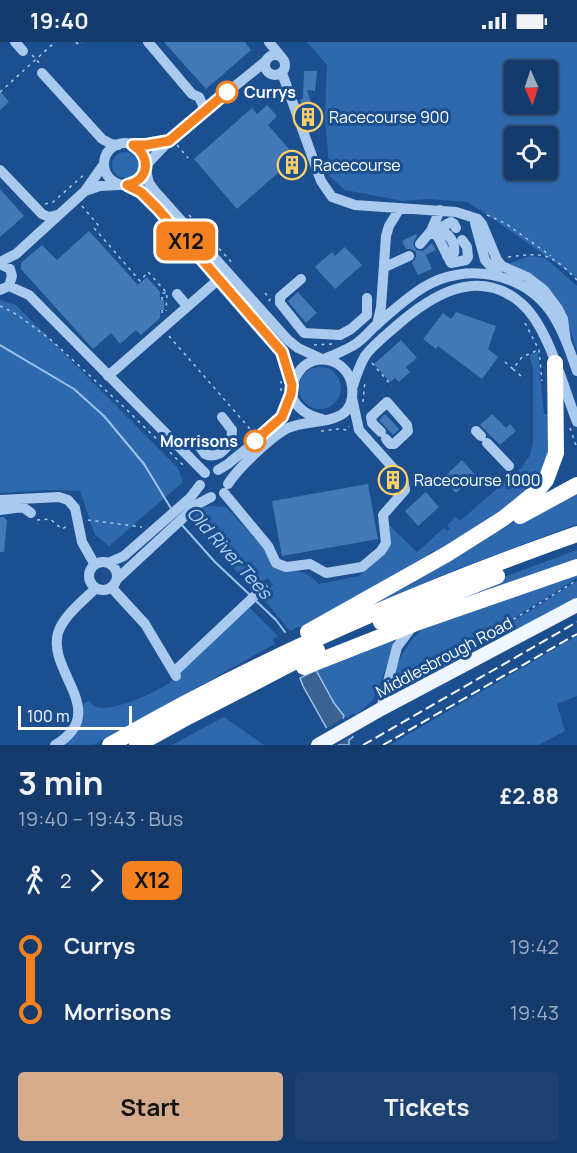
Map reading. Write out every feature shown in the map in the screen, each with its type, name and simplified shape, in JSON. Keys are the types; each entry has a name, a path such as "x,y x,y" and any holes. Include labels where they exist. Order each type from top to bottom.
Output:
{"highway":[{"path":"246,679 295,639 473,538 530,498 546,480 556,453 555,363"},
{"path":"473,538 502,526 577,485"},
{"path":"137,745 246,679 453,580 577,534"},
{"path":"110,745 170,711 350,634 577,546"},
{"path":"246,679 298,669 416,623 577,567"}],"main road":[{"name":"Middlesbrough Road","path":"323,742 577,605"}],"street":[{"path":"148,42 192,94 199,98 205,110"},
{"path":"267,42 282,58 285,66 282,73 321,181 332,197 355,206 440,210 478,219 496,260 502,266 527,277 544,290 563,319 566,341"},
{"path":"267,42 265,65 268,73"},
{"path":"85,191 100,186 123,185 139,181 146,168 193,120 267,60 275,56 282,58"},
{"path":"42,73 106,142 118,145 170,145"},
{"path":"247,77 282,73"},
{"path":"192,94 193,120"},
{"path":"0,263 16,254 85,191 101,172 107,154 118,145"},
{"path":"133,145 145,156 149,183 154,190 288,340 298,348 335,362 347,370 350,377 354,425"},
{"path":"104,165 112,181 141,192 282,352 299,408 311,416 354,425 403,479 405,490 383,515 385,548 362,567 326,573 310,564 292,567 280,566 276,563 268,546 226,488 224,474 218,470 205,472 194,501"},
{"path":"0,170 45,216 57,215"},
{"path":"377,325 381,307 386,236 400,208"},
{"path":"440,210 434,229 451,262 466,260 469,254 462,240"},
{"path":"469,216 477,226 485,260 498,276"},
{"path":"420,244 434,229 451,222 456,228"},
{"path":"11,273 16,254"},
{"path":"385,267 409,256"},
{"path":"0,263 7,266 12,279 4,288 28,295 205,472"},
{"path":"218,470 278,422 286,409 296,375 304,365 355,345 404,302 425,287 446,277 469,273 498,276 522,286 551,312 566,341 577,371"},
{"path":"108,376 219,279"},
{"path":"301,279 280,297 280,303 304,333 340,335 351,329 367,315 368,298"},
{"path":"96,588 90,579 95,565 108,563 124,556 194,501 218,497 238,470 280,433 298,425 334,419 346,410 362,363 373,346 415,309 442,293 460,287 481,286 493,288 522,303 536,321 555,363 572,421"},
{"path":"172,293 188,306"},
{"path":"195,440 205,454 215,456 220,454 231,442 232,430 222,417"},
{"path":"482,437 509,465"},
{"path":"200,485 202,491 211,497"},
{"path":"0,500 64,498 72,503 79,519 82,542 95,565"},
{"path":"0,510 23,507 31,517"},
{"path":"96,588 106,589 114,583 157,531"},
{"path":"108,563 117,572 114,583"},
{"path":"114,583 145,624 176,674 263,588"},
{"path":"55,745 73,728 78,705 76,694 58,657 57,634 65,619 96,588"},
{"path":"381,709 397,647 416,623"}],"path":[{"path":"0,92 55,42"},
{"path":"76,42 79,45 81,42"},
{"path":"170,145 176,144 188,158"},
{"path":"32,205 35,202 40,206 53,202 86,173"},
{"path":"75,199 98,225 94,228 140,281 148,272 172,293"},
{"path":"184,210 234,265"},
{"path":"162,300 162,293 172,293"},
{"path":"172,293 166,319 159,325 251,430"},
{"path":"265,293 270,299 266,306"},
{"path":"0,306 16,314 50,339 127,410 184,468 190,468"},
{"path":"162,310 162,314 166,313"},
{"path":"522,318 538,350 542,381"},
{"path":"513,369 522,357 538,350"},
{"path":"367,367 370,360"},
{"path":"505,362 521,375"},
{"path":"374,365 392,386"},
{"path":"362,405 365,398 365,374"},
{"path":"572,421 577,448"},
{"path":"315,431 347,430 354,425"},
{"path":"31,517 50,519 62,530 79,519 145,527 157,531"},
{"path":"494,649 491,642 486,642 485,636 577,579"}],"shaded area":[{"path":"307,42 577,42 577,278 467,202 428,199 403,201 345,190 330,177 325,118 327,65"},
{"path":"125,152 135,155 138,165 135,175 125,178 115,175 112,165 115,155"},
{"path":"530,256 545,258 577,286 577,351 568,323 507,264"},
{"path":"0,300 16,305 178,468 183,482 109,546 95,535 80,491 0,493"},
{"path":"538,353 544,414 548,414 548,455 541,474 523,496 442,550 431,552 425,560 302,629 300,626 290,631 261,596 273,585 268,578 253,588 189,520 205,507 226,507 264,548 294,570 309,575 319,584 359,576 386,551 388,524 417,552 444,528 447,531 450,529 447,525 456,517 460,521 522,467 530,455 533,442 533,368 529,355"},
{"path":"320,367 335,373 341,388 335,403 320,409 305,403 299,388 305,373"},
{"path":"577,489 577,524 455,570 370,606 474,544"},
{"path":"577,550 577,562 335,647 501,578"},
{"path":"577,573 577,578 479,640 474,651 387,699 392,679 404,650 425,627"},
{"path":"577,581 577,599 515,633 493,640 490,636"},
{"path":"250,608 278,636 273,639 275,644 94,745 64,745 78,727 83,704 89,701 101,708 121,705 160,689 171,682 183,667"},
{"path":"577,636 577,696 557,704 565,731 538,745 390,745"},
{"path":"393,640 380,685 372,701 356,715 354,713 347,718 333,703 316,670"},
{"path":"316,670 344,716 343,719 353,737 349,740 349,745 336,745 303,686 300,678"},
{"path":"224,717 264,745 172,745"}],"pier":[{"path":"343,718 354,735 333,745 324,730"}],"building":[{"path":"164,42 245,42 251,50 206,89"},
{"path":"304,71 317,71 315,91 307,90 313,109 310,110 313,119 307,121 300,100 303,99"},
{"path":"0,91 9,102 0,110"},
{"path":"267,105 277,116 268,125 296,157 293,160 297,165 291,170 287,165 237,209 194,159 252,108 257,114"},
{"path":"0,189 24,216 0,237"},
{"path":"89,231 138,285 147,277 160,292 160,300 164,300 164,310 160,310 160,318 141,335 136,330 120,344 111,333 93,349 21,269 21,263 42,245 57,260"},
{"path":"416,234 413,243 416,250 423,251 432,243 436,250 426,255 432,269 418,275 412,263 416,252 406,249 402,241"},
{"path":"345,247 362,265 335,289 315,267 332,252 335,256"},
{"path":"298,292 317,313 306,323 288,301"},
{"path":"456,312 496,326 488,349 498,357 482,379 438,346 436,349 423,339 443,313 451,319"},
{"path":"401,340 417,358 406,367 410,372 399,382 395,378 390,382 374,364"},
{"path":"385,414 399,429 393,435 379,420"},
{"path":"492,414 506,428 510,424 516,431 500,445 480,425"},
{"path":"462,460 475,475 456,493 443,478"},
{"path":"368,484 378,539 282,556 272,501"},
{"path":"426,492 439,507 418,526 405,511"},
{"path":"0,517 4,517 7,521 4,552 0,552"}],"waterway":[{"name":"Old River Tees","path":"0,345 74,389 104,416 144,464 172,510"},
{"name":"Old River Tees","path":"182,525 215,562 249,594"},
{"name":"Old River Tees","path":"255,600 285,632"}],"railway":[{"path":"363,745 577,622"},
{"path":"383,745 577,634"}],"bus line":[{"name":"X12","path":"227,92 169,141 133,145 145,156 147,165 139,181 127,185 141,192 158,209 282,352 292,385 291,394 282,417 255,441"}],"place":[{"name":"Currys","path":"227,92"},
{"name":"Racecourse 900","path":"308,117"},
{"name":"Racecourse","path":"292,165"},
{"name":"Morrisons","path":"255,441"},
{"name":"Racecourse 1000","path":"393,480"}]}
